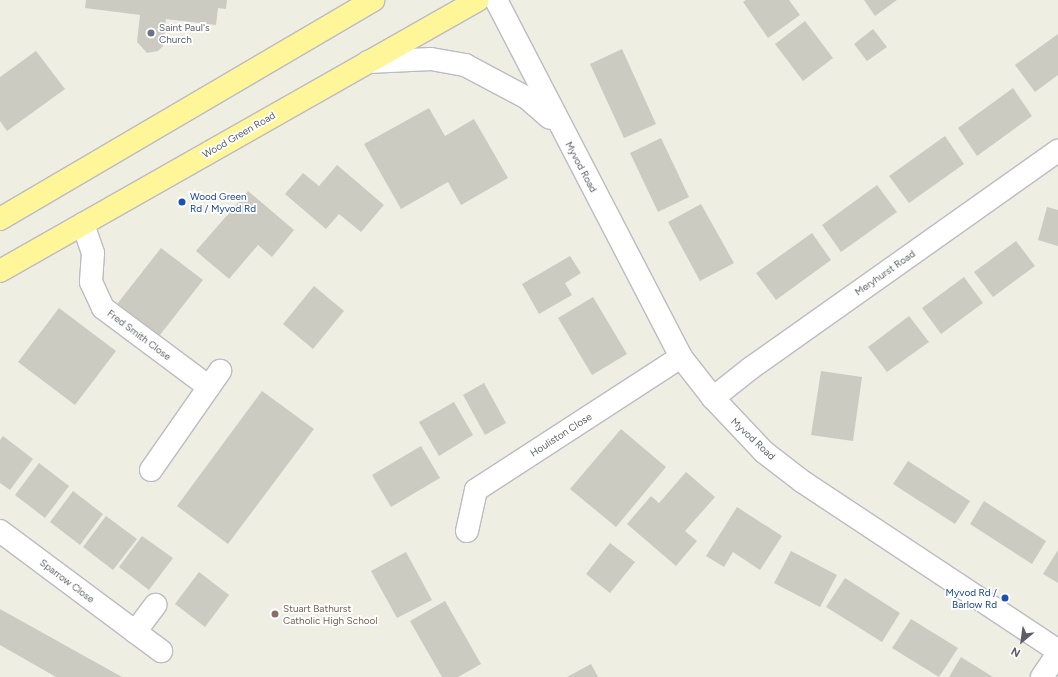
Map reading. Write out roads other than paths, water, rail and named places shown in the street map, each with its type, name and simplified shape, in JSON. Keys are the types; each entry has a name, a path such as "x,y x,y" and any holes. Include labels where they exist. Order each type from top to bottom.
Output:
{"highway":[{"path":"0,219 374,0"},
{"name":"Wood Green Road","path":"0,271 478,0"}],"street":[{"name":"Myvod Road","path":"496,0 559,125 682,357 713,398 764,452 803,482 1058,652"},
{"name":"Myvod Road","path":"368,62 430,59 465,64 527,98 559,125"},
{"name":"Meryhurst Road","path":"713,398 751,368 1058,151"},
{"name":"Fred Smith Close","path":"83,224 93,253 91,282 103,308 215,379 151,470"},
{"name":"Houliston Close","path":"467,531 476,490 682,357"},
{"name":"Sparrow Close","path":"0,531 161,651"},
{"path":"135,632 155,605"},
{"path":"1042,677 1058,652"}],"place":[{"name":"Saint Paul's Church","path":"151,33"},
{"name":"Wood Green Rd / Myvod Rd","path":"182,202"},
{"name":"Myvod Rd / Barlow Rd","path":"1005,598"},
{"name":"Stuart Bathurst Catholic High School","path":"275,614"}]}
